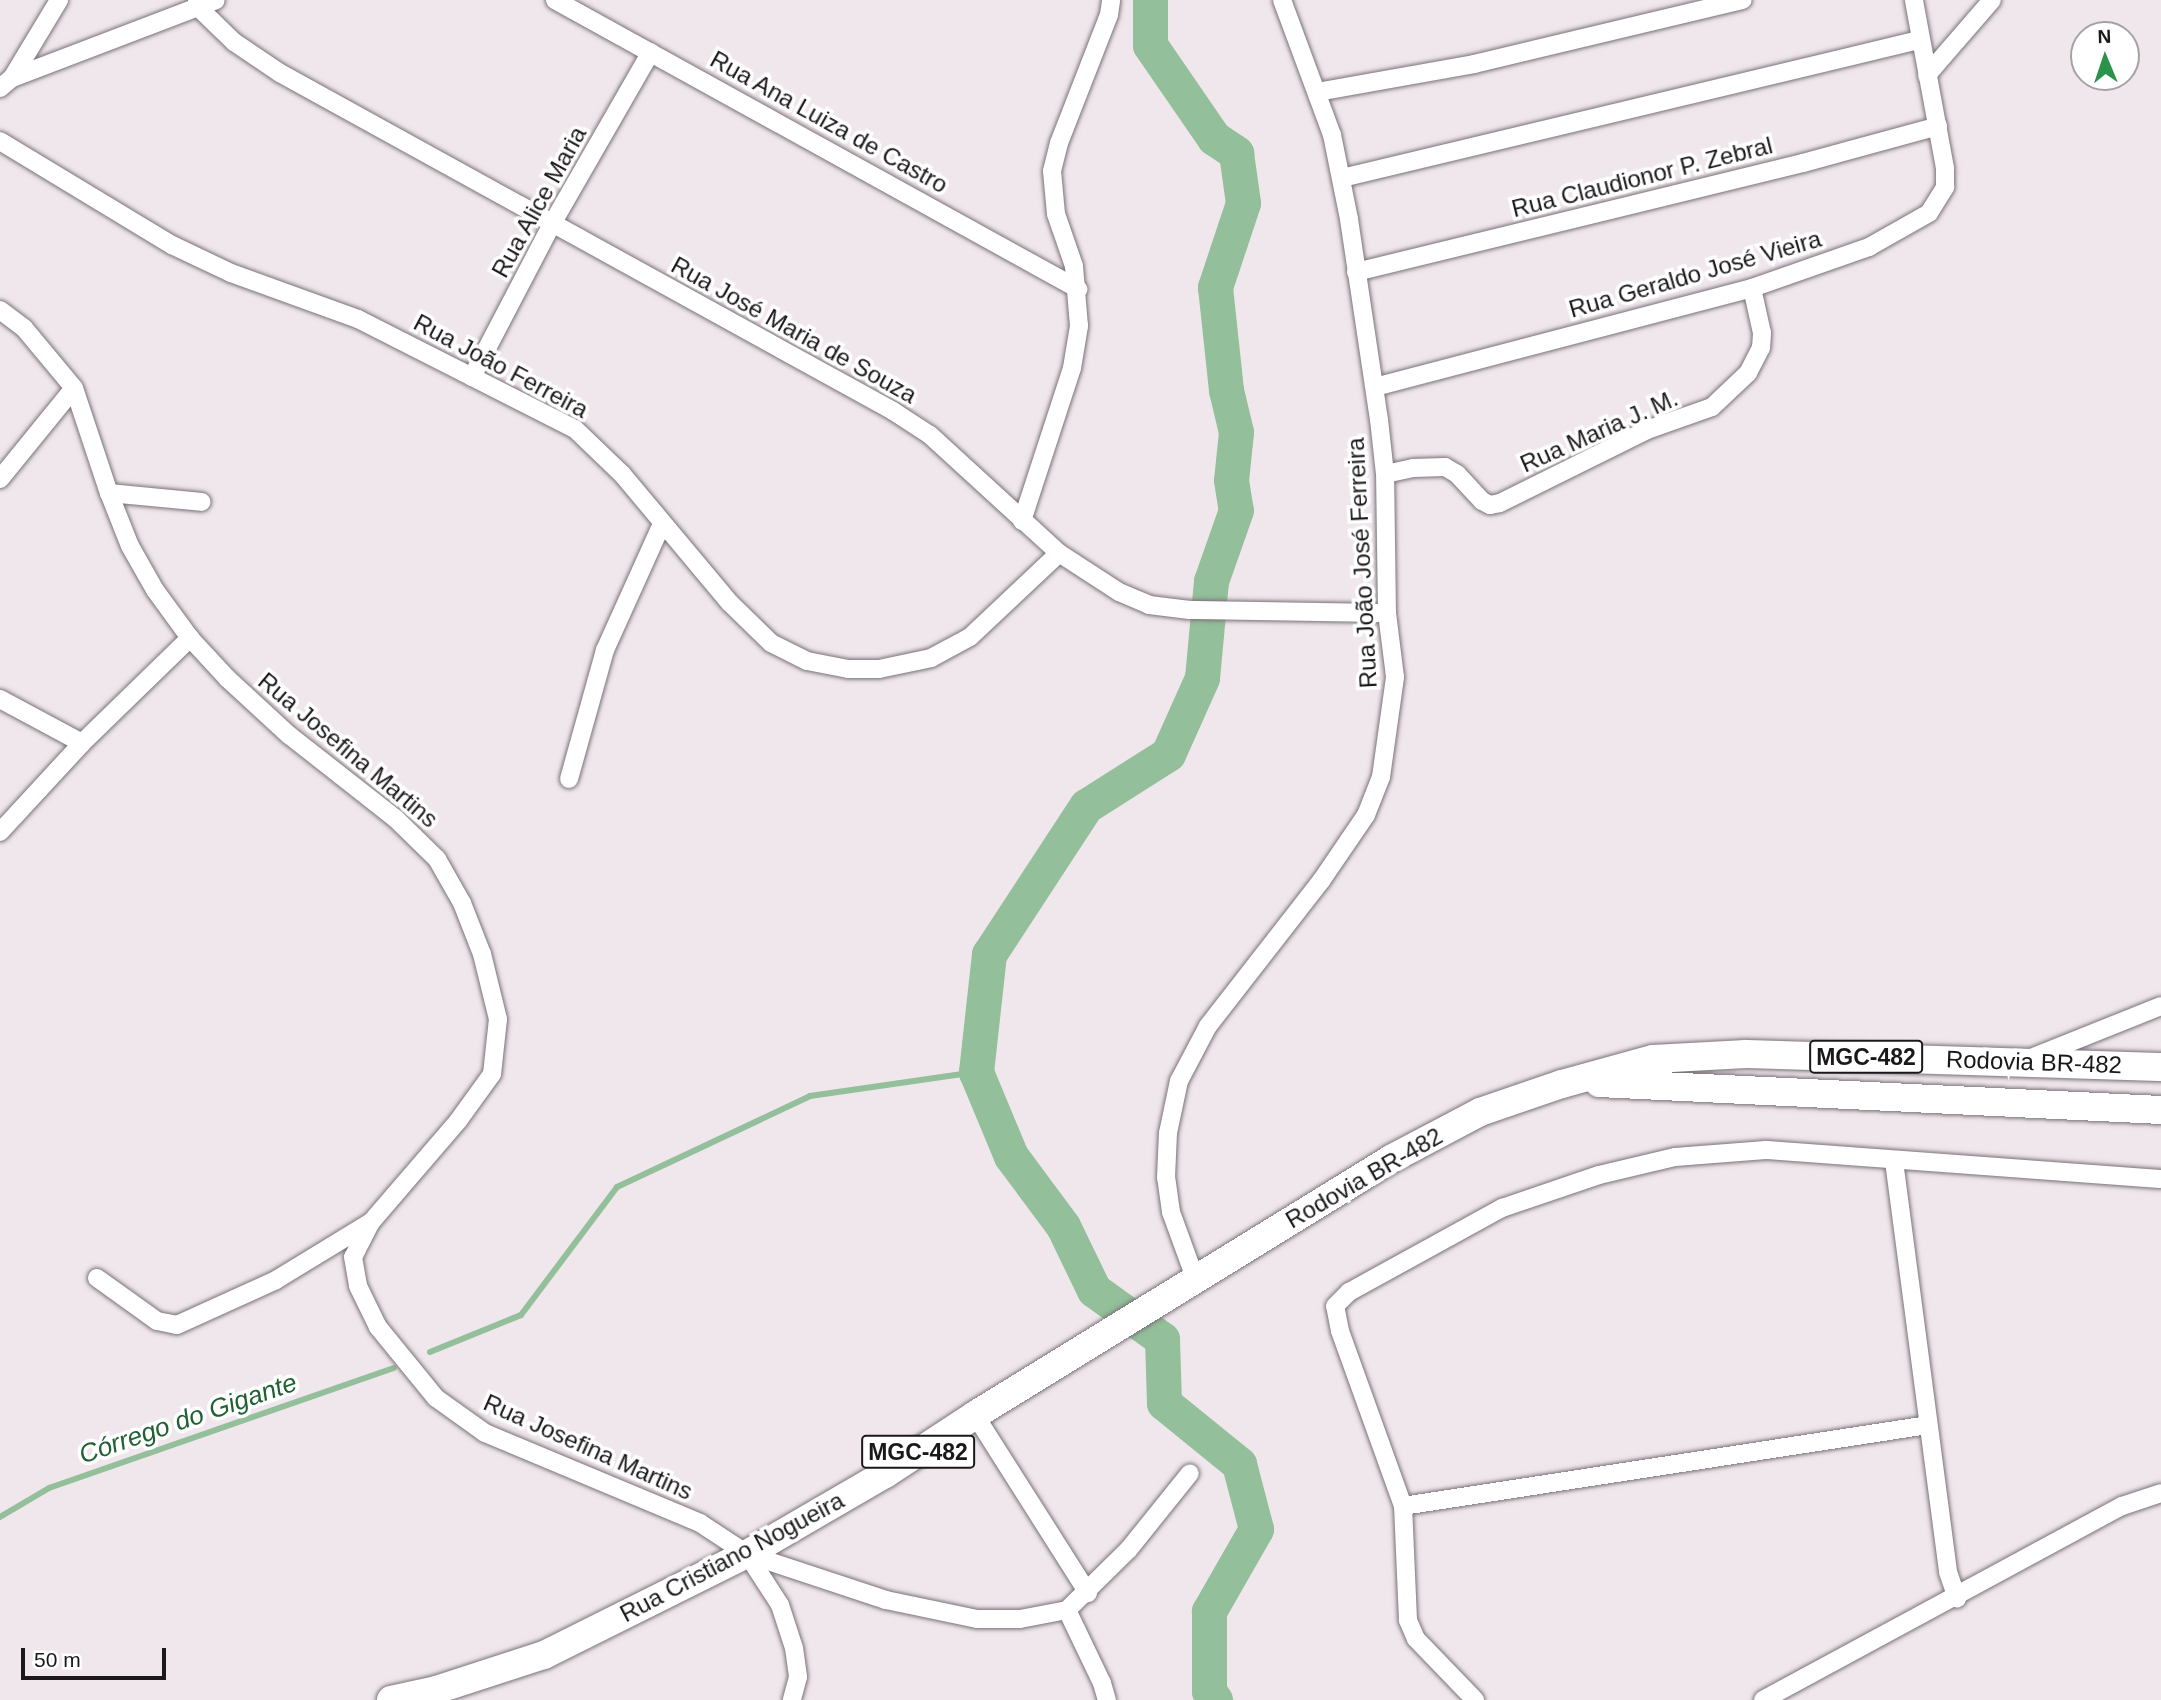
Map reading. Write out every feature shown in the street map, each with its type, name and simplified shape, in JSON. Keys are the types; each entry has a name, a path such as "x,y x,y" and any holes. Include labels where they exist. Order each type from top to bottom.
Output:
{"highway":[{"name":"Rodovia BR-482","path":"1086,1345 1391,1159 1480,1112 1653,1059 1746,1054 2161,1067"},
{"name":"Rodovia BR-482","path":"1575,1081 2161,1110"},
{"name":"Rua Cristiano Nogueira","path":"391,1700 436,1690 544,1655 747,1554 885,1474 1086,1345"}],"street":[{"path":"6,83 59,0"},
{"path":"6,83 198,4 216,0"},
{"name":"Rua Ana Luiza de Castro","path":"555,0 1078,289"},
{"name":"Rua João José Ferreira","path":"1195,1278 1171,1212 1166,1178 1168,1133 1179,1082 1208,1026 1321,881 1366,816 1381,777 1395,677 1387,613 1385,474 1375,387 1342,178 1317,92 1282,0"},
{"path":"1317,92 1474,64 1742,0"},
{"name":"Rua Geraldo José Vieira","path":"1375,387 1752,288 1869,247 1929,212 1945,187 1938,126 1919,40 1914,0"},
{"path":"1927,75 1992,0"},
{"name":"Rua José Maria de Souza","path":"198,4 234,42 280,73 893,411 930,435 1059,554 1119,592 1149,605 1190,610 1387,613"},
{"path":"1022,522 1072,368 1079,326 1074,266 1056,214 1052,171 1110,7"},
{"path":"1342,178 1919,40"},
{"name":"Rua Alice Maria","path":"472,377 552,224 651,52"},
{"name":"Rua Claudionor P. Zebral","path":"1356,272 1741,179 1938,126"},
{"name":"Rua João Ferreira","path":"0,141 172,245 232,273 358,319 575,429 622,474 730,603 771,643 807,662 848,669 879,669 931,658 970,637 1059,554"},
{"name":"Rua Maria J. M.","path":"1385,474 1444,467 1457,474 1482,501 1490,505 1500,503 1647,430 1712,407 1733,390 1757,359 1762,333 1752,288"},
{"name":"Rua Josefina Martins","path":"0,310 24,328 74,388 130,547 155,590 190,638 228,679 289,735 395,818 437,859 462,903 482,954 498,1019 492,1074 458,1121 371,1222 353,1257 358,1286 378,1327 436,1398 485,1433 700,1523 747,1554 886,1600 977,1619 1020,1619 1067,1610 1088,1593 1129,1549 1190,1473"},
{"path":"0,479 74,388"},
{"path":"109,493 202,502"},
{"path":"569,779 605,650 662,524"},
{"path":"0,832 82,743 190,638"},
{"path":"0,699 82,743"},
{"path":"2025,1061 2161,1006"},
{"path":"1475,1700 1416,1639 1408,1620 1403,1506 1340,1331 1335,1306 1349,1292 1502,1208 1599,1175 1675,1157 1766,1150 2161,1179"},
{"path":"1894,1161 1948,1572 1957,1598"},
{"path":"97,1278 157,1321 177,1325 276,1280 371,1222"},
{"path":"975,1415 1088,1593"},
{"path":"1403,1506 1928,1425"},
{"path":"1763,1700 1957,1598 2122,1506 2161,1493"},
{"path":"747,1554 780,1605 793,1648 798,1677 792,1700"},
{"path":"1067,1610 1102,1683 1107,1700"}],"waterway":[{"path":"1150,0 1150,45 1214,138 1236,153 1243,203 1215,287 1226,390 1236,432 1231,480 1236,510 1211,581 1202,678 1168,754 1086,806 989,954 976,1072 1011,1156 1063,1226 1094,1290 1162,1339 1164,1403 1239,1464 1256,1529 1209,1611 1209,1691 1215,1700"},
{"name":"Córrego do Gigante","path":"430,1352 521,1315 617,1187 810,1096 976,1072"},
{"name":"Córrego do Gigante","path":"0,1517 49,1488 394,1368"}]}
